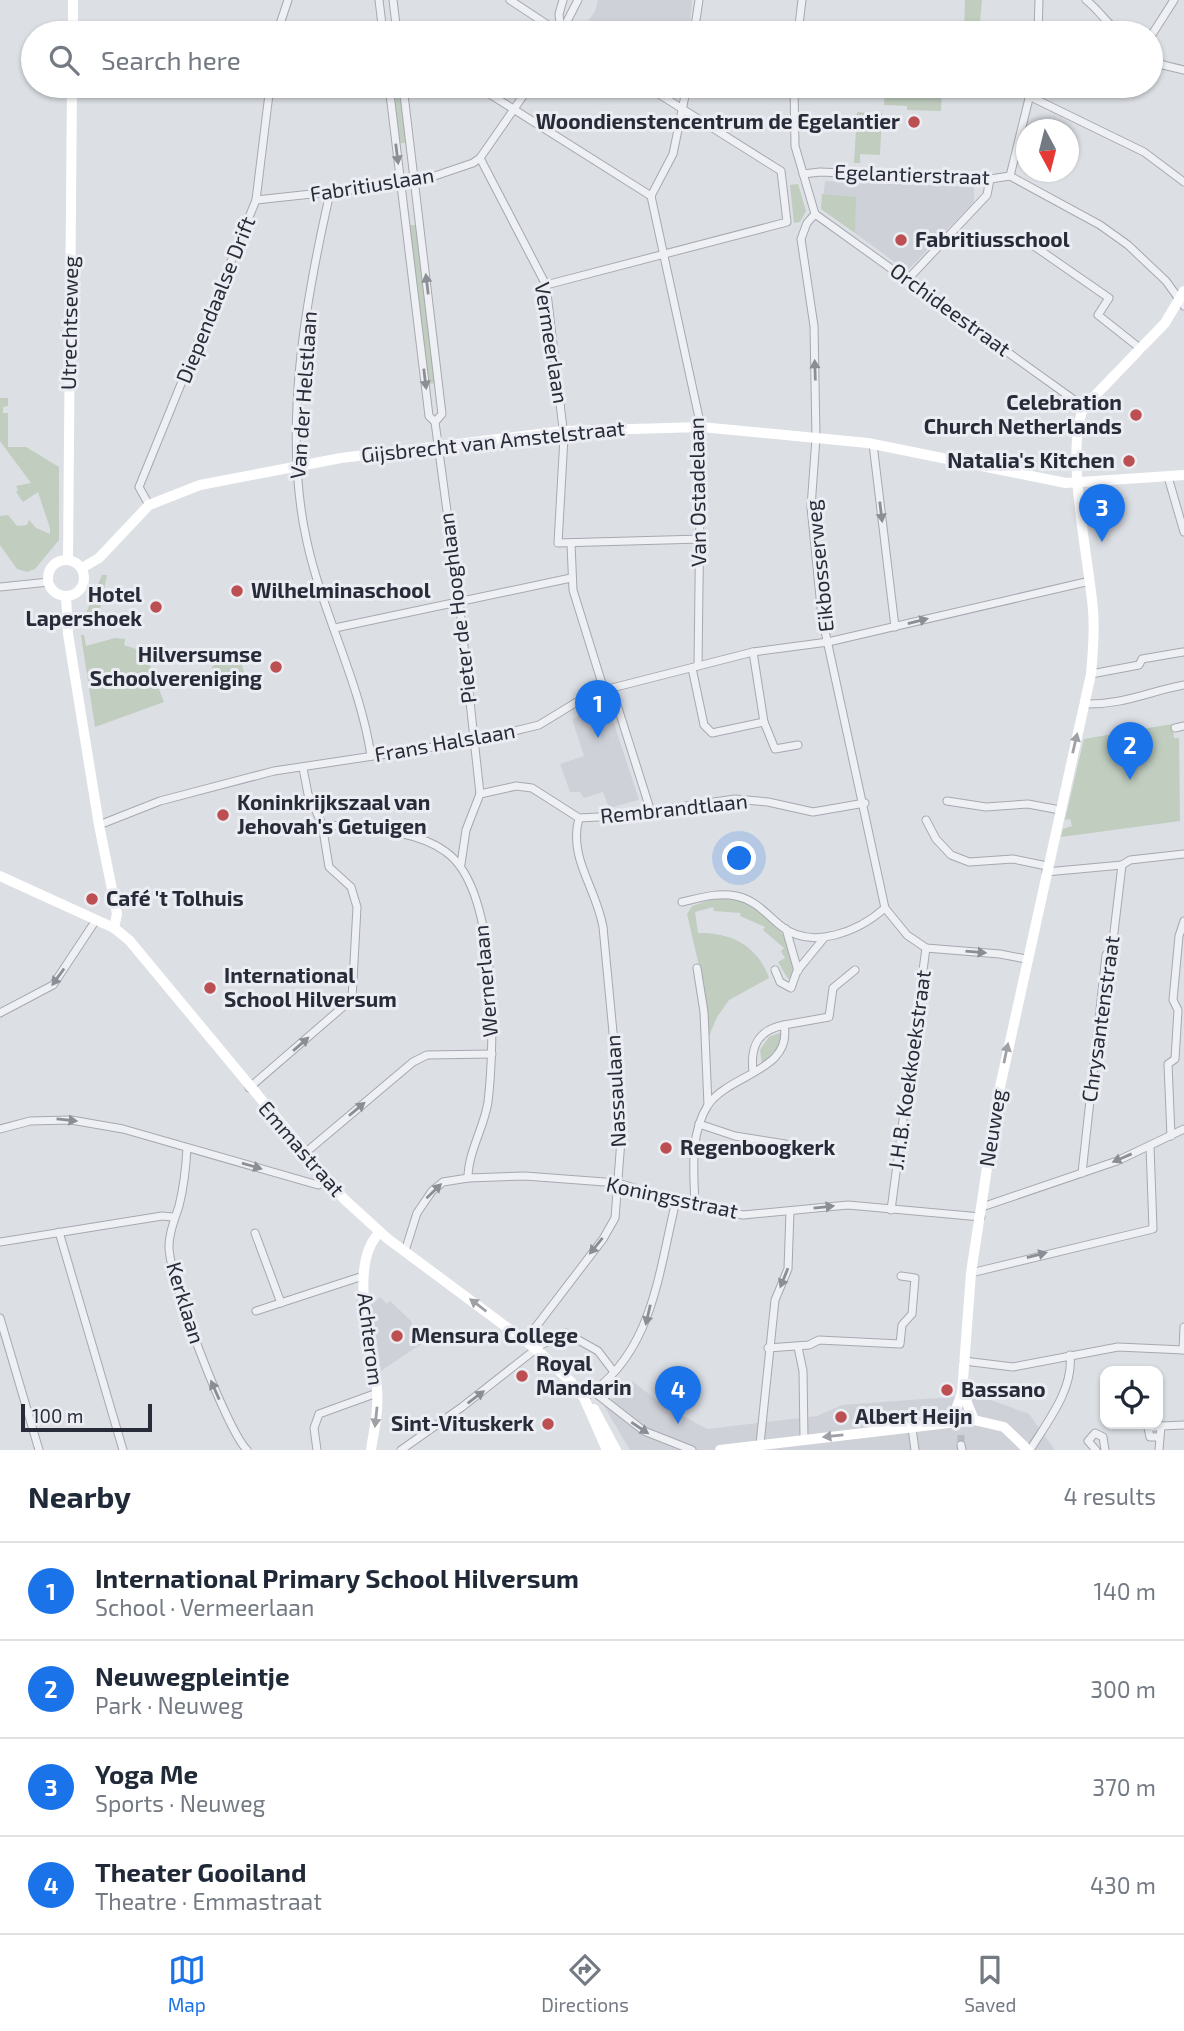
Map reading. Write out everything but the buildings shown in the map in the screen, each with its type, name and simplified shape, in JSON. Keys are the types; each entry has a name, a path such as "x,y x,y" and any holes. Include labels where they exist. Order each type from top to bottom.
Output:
{"main road":[{"path":"73,0 73,21"},
{"name":"Utrechtseweg","path":"68,560 72,98"},
{"path":"1084,407 1141,349 1182,299"},
{"name":"Neuweg","path":"945,1423 955,1412 962,1393 971,1273 998,1096 1026,959 1091,674 1095,636 1077,442 1084,407"},
{"name":"Gijsbrecht van Amstelstraat","path":"82,568 99,558 149,505 200,485 296,466 438,444 563,431 701,427 816,438 873,444 1079,483 1184,475"},
{"path":"68,560 82,568 82,587 66,596 55,592 49,582 52,567 68,560"},
{"path":"66,596 68,634 99,825 117,914 114,928"},
{"name":"Emmastraat","path":"0,876 114,928 128,940 328,1181 380,1232 536,1349 584,1398 607,1450"},
{"name":"Achterom","path":"372,1450 377,1393 363,1276 373,1239 380,1232"},
{"name":"Neuweg","path":"962,1393 974,1420"},
{"path":"584,1398 597,1412 616,1450"},
{"path":"720,1450 760,1444 804,1444 974,1420 1004,1427 1029,1450"}],"street":[{"path":"280,21 288,0"},
{"path":"379,0 382,21"},
{"path":"393,0 396,21"},
{"path":"510,0 542,21"},
{"path":"560,21 563,0"},
{"path":"567,21 578,0"},
{"path":"696,21 699,0"},
{"path":"799,21 802,0"},
{"path":"1039,21 1040,0"},
{"path":"1086,0 1097,8 1103,21"},
{"path":"1161,21 1174,0"},
{"path":"1163,65 1184,70"},
{"name":"Diependaalse Drift","path":"149,505 139,487 256,200 269,98"},
{"name":"Pieter de Hooghlaan","path":"390,98 429,416 435,422 459,600 480,794"},
{"name":"Pieter de Hooghlaan","path":"404,98 442,414 435,422"},
{"path":"495,98 651,196 673,154 685,98"},
{"name":"Fabritiuslaan","path":"256,200 429,181 480,158 523,98"},
{"path":"546,285 787,222 781,171 666,98"},
{"path":"794,98 795,146 816,214"},
{"path":"1010,176 1030,98"},
{"path":"1034,98 1144,152 1184,182"},
{"name":"Vermeerlaan","path":"480,158 546,285 563,431 558,543 571,544"},
{"name":"Egelantierstraat","path":"803,174 820,172 990,179 1010,176 1100,225 1128,244 1182,299"},
{"path":"908,279 986,195 990,179"},
{"name":"Van der Helstlaan","path":"330,193 314,263 303,349 296,466 308,544 366,724 371,756"},
{"name":"Van Ostadelaan","path":"651,196 701,427 701,539 695,667 704,725 712,733 764,722"},
{"name":"Orchideestraat","path":"816,214 1084,407"},
{"name":"Eikbosserweg","path":"816,214 807,223 801,239 814,326 816,438 811,506 822,617 865,803 885,908 907,935 926,947"},
{"path":"1034,246 1109,298 1098,315 1141,349"},
{"path":"873,444 895,627"},
{"path":"1168,477 1184,532"},
{"path":"651,812 571,578 571,544 701,539"},
{"path":"0,577 1,587 49,582"},
{"path":"335,628 571,578"},
{"name":"Frans Halslaan","path":"99,825 160,801 274,771 473,741 539,725 579,700 608,689 752,652 828,642 1090,581"},
{"path":"752,652 771,747 775,749 798,745"},
{"path":"1091,674 1139,666 1142,659 1183,652"},
{"path":"1084,704 1096,706 1136,700 1150,691 1184,685"},
{"path":"1175,728 1184,726"},
{"path":"249,1088 352,999 357,907 351,887 329,867 322,824 308,794 303,768"},
{"name":"Rembrandtlaan","path":"480,794 516,786 531,788 579,818 651,812 735,799 768,802 813,812 865,803"},
{"path":"461,864 466,830 473,806 480,794"},
{"path":"947,801 986,807 1028,804 1060,810"},
{"name":"Nassaulaan","path":"525,1341 556,1302 574,1272 603,1239 615,1218 622,1127 603,927 599,902 579,863 576,848 579,818"},
{"path":"926,820 936,839 951,855 970,862 1013,859 1046,869 1122,865 1130,860 1184,854"},
{"path":"322,824 425,841 444,850 461,864"},
{"name":"Wernerlaan","path":"461,864 481,920 488,957 492,1054 484,1125 468,1165 468,1178"},
{"name":"Chrysantenstraat","path":"1082,1173 1106,955 1112,949 1122,865"},
{"path":"682,902 715,895 735,896 754,902 786,929 824,938"},
{"path":"775,970 780,982 791,988 798,971 824,938 861,925 885,908"},
{"path":"0,1013 35,997 53,985 96,920"},
{"path":"1171,1136 1168,1064 1175,1059 1178,1010 1173,1000 1179,936 1184,929 1184,921"},
{"path":"786,929 796,956 798,971"},
{"name":"J.H.B. Koekkoekstraat","path":"891,1210 926,947 1026,959"},
{"path":"697,968 704,1012 708,1105"},
{"path":"753,1072 751,1056 754,1044 762,1034 784,1026 829,1017 833,988 855,970"},
{"path":"695,1206 695,1140 708,1105 727,1085 777,1058 785,1046 784,1026"},
{"path":"305,1153 413,1062 428,1055 492,1054"},
{"path":"0,1129 30,1121 71,1120 123,1129 318,1185 328,1181"},
{"path":"699,1124 736,1136 785,1144"},
{"name":"Koningsstraat","path":"405,1251 417,1213 432,1191 443,1182 468,1178 525,1176 618,1183 695,1206 743,1215 848,1205 891,1210 981,1212 1150,1146 1184,1129"},
{"path":"971,1273 1153,1228 1150,1146"},
{"name":"Kerklaan","path":"187,1147 186,1176 178,1210 173,1217 170,1255 195,1339 215,1391 247,1450"},
{"path":"584,1398 594,1392 621,1365 644,1329 676,1201"},
{"path":"760,1444 775,1300 788,1269 790,1211"},
{"path":"0,1242 173,1217"},
{"path":"59,1232 123,1450"},
{"path":"255,1233 281,1303"},
{"path":"256,1311 363,1276"},
{"path":"768,1348 798,1347 819,1340 900,1344 902,1325 912,1314 915,1278 901,1276"},
{"path":"0,1318 38,1450"},
{"path":"964,1361 1013,1367 1118,1347 1183,1350 1184,1327"},
{"path":"401,1450 462,1407 536,1349 566,1332 598,1351 614,1372"},
{"path":"798,1347 803,1371 804,1444"},
{"path":"1029,1450 1066,1387 1072,1371 1070,1356"},
{"path":"594,1392 644,1431 692,1450"},
{"path":"317,1450 314,1427 319,1414 377,1393"},
{"path":"1163,1426 1184,1424"},
{"path":"1148,1429 1150,1437 1159,1437"},
{"path":"1160,1429 1160,1450"},
{"path":"912,1430 915,1450"},
{"path":"1096,1450 1088,1441 1095,1433 1103,1437 1105,1450"}],"shaded area":[{"path":"598,0 692,0 690,21 588,21"},
{"name":"Fabritiusschool","path":"825,181 974,187 974,202 907,271 822,209"},
{"path":"607,702 639,800 609,808 603,792 584,798 580,792 570,792 560,764 584,756 572,719"},
{"name":"Mensura College","path":"380,1297 387,1304 390,1301 411,1321 413,1330 424,1342 381,1371 371,1305"},
{"path":"632,1381 663,1405 707,1429 817,1416 842,1405 978,1395 1029,1414 1055,1450 630,1450 604,1406"}],"green space":[{"path":"965,0 982,0 980,21 964,21"},
{"path":"394,98 401,98 407,143 400,143"},
{"path":"884,98 942,98 941,111 907,110 907,106 884,105"},
{"path":"858,112 867,113 867,116 882,113 880,155 860,154 860,163 854,163 856,131 861,131 862,115 856,115"},
{"path":"798,184 806,211 800,222 794,223 790,185"},
{"path":"822,194 856,197 855,233 821,209"},
{"path":"409,225 417,225 435,383 429,384 428,380"},
{"path":"0,398 8,398 8,406 3,407 3,413 8,413 8,447 26,447 59,467 59,540 35,569 27,572 17,569 0,545 0,516 8,515 17,526 27,525 29,520 36,528 50,534 50,528 38,492 23,502 16,492 16,486 31,483 0,441"},
{"path":"102,575 107,575 99,614 86,613"},
{"path":"81,635 84,635 86,646 115,638 125,639 124,645 145,652 164,702 95,727"},
{"path":"240,658 245,676 217,684 212,666"},
{"path":"1172,724 1174,738 1179,738 1180,821 1061,837 1063,829 1072,826 1070,819 1065,820 1084,739"},
{"path":"729,898 756,908 776,926 789,949 793,977 788,979 778,962 785,958 781,951 784,948 763,930 765,927 740,916 741,913 714,911 713,907 695,912 698,933 721,935 742,943 758,957 769,978 729,1000 717,1017 709,1036 703,983 687,914 692,906"},
{"path":"782,1034 780,1045 762,1064 760,1050 769,1037"}],"tunnel":[{"path":"961,1435 961,1445"}],"place":[{"name":"Woondienstencentrum de Egelantier","path":"914,122"},
{"name":"Fabritiusschool","path":"901,240"},
{"name":"Celebration Church Netherlands","path":"1136,415"},
{"name":"Natalia's Kitchen","path":"1129,461"},
{"name":"Yoga Me","path":"1102,542"},
{"name":"Wilhelminaschool","path":"237,591"},
{"name":"Hotel Lapershoek","path":"156,607"},
{"name":"Hilversumse Schoolvereniging","path":"276,667"},
{"name":"International Primary School Hilversum","path":"598,738"},
{"name":"Neuwegpleintje","path":"1130,780"},
{"name":"Koninkrijkszaal van Jehovah's Getuigen","path":"223,815"},
{"name":"Café 't Tolhuis","path":"92,899"},
{"name":"International School Hilversum","path":"210,988"},
{"name":"Regenboogkerk","path":"666,1148"},
{"name":"Mensura College","path":"397,1336"},
{"name":"Royal Mandarin","path":"522,1376"},
{"name":"Bassano","path":"947,1390"},
{"name":"Albert Heijn","path":"841,1417"},
{"name":"Sint-Vituskerk","path":"548,1424"},
{"name":"Theater Gooiland","path":"678,1424"}]}
